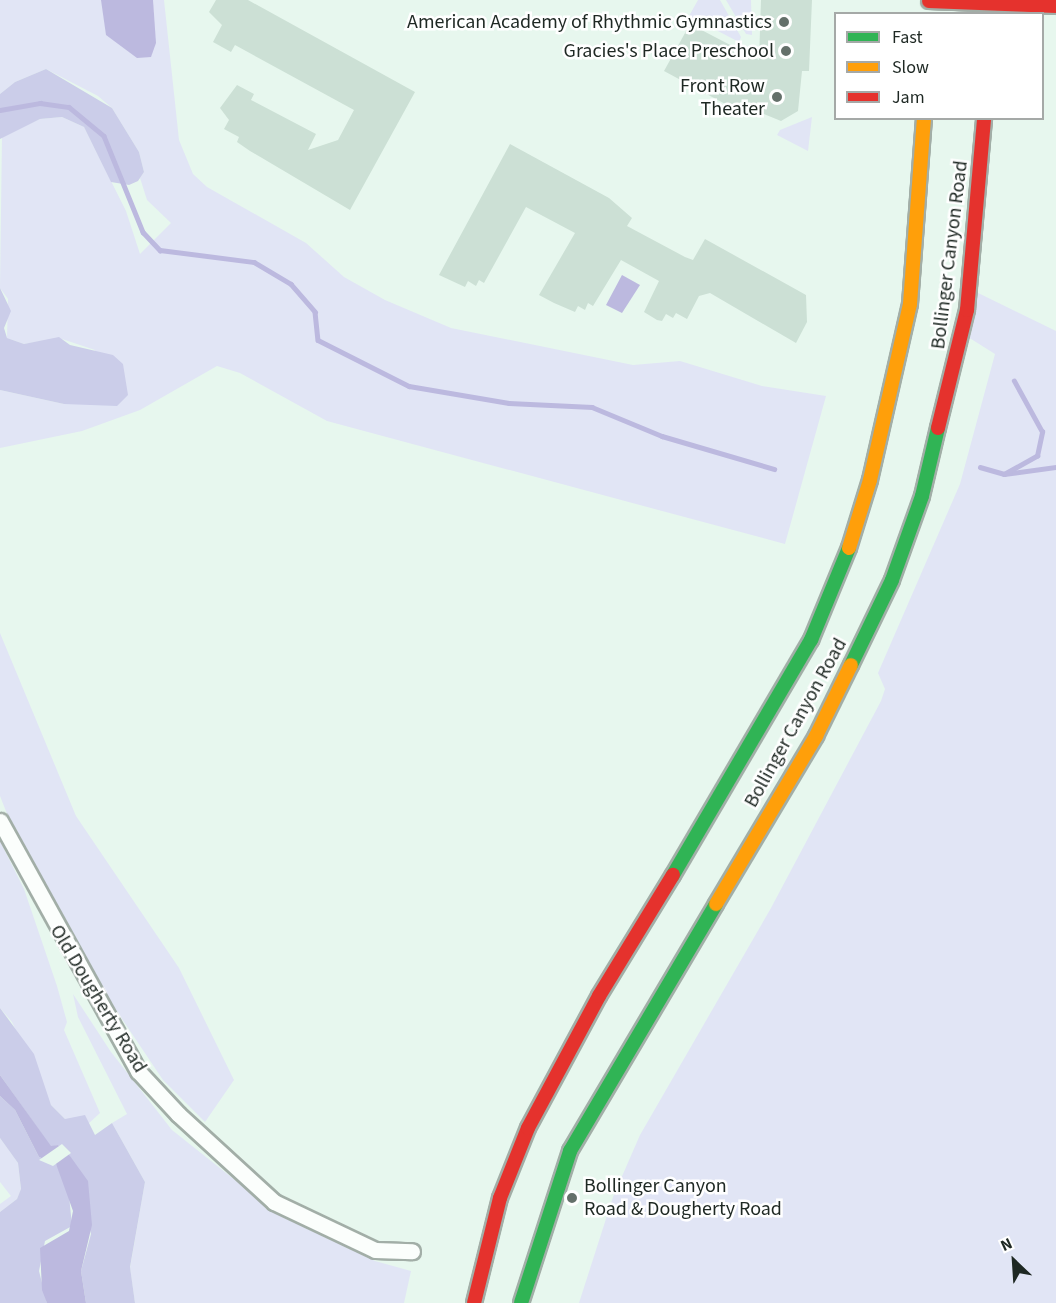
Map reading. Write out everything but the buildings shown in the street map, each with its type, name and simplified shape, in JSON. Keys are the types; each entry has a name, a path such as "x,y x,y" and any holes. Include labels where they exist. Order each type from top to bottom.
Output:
{"main road":[{"path":"929,0 986,6 1056,6"},
{"name":"Bollinger Canyon Road","path":"474,1303 500,1198 537,1109 593,1006 770,715 811,640 846,556 870,480 910,304 924,120"},
{"name":"Bollinger Canyon Road","path":"521,1303 570,1151 816,736 891,580 925,485 965,318 984,120"}],"street":[{"name":"Old Dougherty Road","path":"0,821 138,1071 178,1114 274,1202 375,1250 411,1251"}],"shaded area":[{"path":"0,0 164,0 179,140 193,174 207,187 306,243 344,277 385,300 451,328 633,365 680,361 762,386 826,396 785,544 327,421 240,373 217,366 140,410 82,431 0,448 0,390 64,404 95,350 59,338 24,344 7,338 8,299 0,288 2,136 40,119 62,117 84,127 126,211 140,254 171,223 147,200 140,178 144,172 139,152 112,108 98,96 46,69 15,82 0,94"},
{"path":"101,0 153,0 156,43 151,57 137,58 106,35"},
{"path":"698,0 720,0 741,37 739,42 689,16"},
{"path":"726,0 751,0 752,35 746,34"},
{"path":"46,69 112,108 139,152 144,172 138,181 129,185 111,182 84,127 62,117 40,119 0,139 0,94 15,82"},
{"path":"812,117 808,151 777,135 780,130"},
{"path":"622,275 640,285 622,313 606,305"},
{"path":"0,288 11,311 4,328 7,338 24,344 59,337 70,345 113,355 123,364 128,395 117,406 64,404 0,390"},
{"path":"970,289 1056,331 1056,1303 579,1303 613,1197 640,1135 771,908 881,701 885,689 878,673 960,484 995,354 960,332"},
{"path":"0,633 76,816 179,968 234,1080 205,1122 163,1080 114,1007 17,839 0,796"},
{"path":"0,841 24,889 57,986 67,1022 64,1030 100,1113 87,1125 87,1119 65,1119 51,1105 12,1022 0,1008"},
{"path":"73,994 111,1052 172,1130 265,1204 375,1261 411,1271 404,1303 135,1303 130,1268 145,1182 112,1123 127,1114 78,1017"},
{"path":"0,1008 34,1054 51,1105 65,1119 85,1115 95,1135 112,1123 145,1182 130,1267 135,1303 86,1303 81,1271 91,1234 78,1168 58,1145 51,1147 0,1075"},
{"path":"0,1075 51,1146 58,1145 70,1156 88,1181 92,1225 81,1271 86,1303 47,1303 42,1290 40,1248 69,1231 73,1211 56,1164 39,1157 15,1110 0,1096"},
{"path":"0,1096 15,1110 39,1157 56,1164 68,1185 72,1226 45,1241 39,1271 47,1303 0,1303 0,1212 17,1199 21,1189 18,1163 0,1138"},
{"path":"0,1138 18,1163 21,1190 17,1199 0,1212 0,1204 11,1196 0,1182"}],"pier":[{"path":"62,1144 71,1153 53,1166 39,1160"}],"waterway":[{"path":"0,110 40,103 69,107 104,136 143,232 160,250 254,262 291,284 315,312 318,340 409,386 509,403 592,407 662,436 774,469"},
{"path":"1004,474 1037,456 1042,432 1014,381"},
{"path":"980,467 1004,474 1056,467"}],"traffic: fast":[{"path":"851,665 892,580 922,496 938,428"},
{"path":"673,875 811,640 849,548"},
{"path":"521,1303 570,1151 716,904"}],"traffic: slow":[{"path":"849,548 870,480 910,304 924,120"},
{"path":"716,904 816,736 851,665"}],"traffic: jam":[{"path":"929,1 1056,6"},
{"path":"938,428 967,310 984,120"},
{"path":"474,1303 500,1198 528,1128 599,996 673,875"}],"place":[{"name":"American Academy of Rhythmic Gymnastics","path":"784,22"},
{"name":"Gracies's Place Preschool","path":"786,51"},
{"name":"Front Row Theater","path":"777,97"},
{"name":"Bollinger Canyon Road & Dougherty Road","path":"572,1198"}]}
